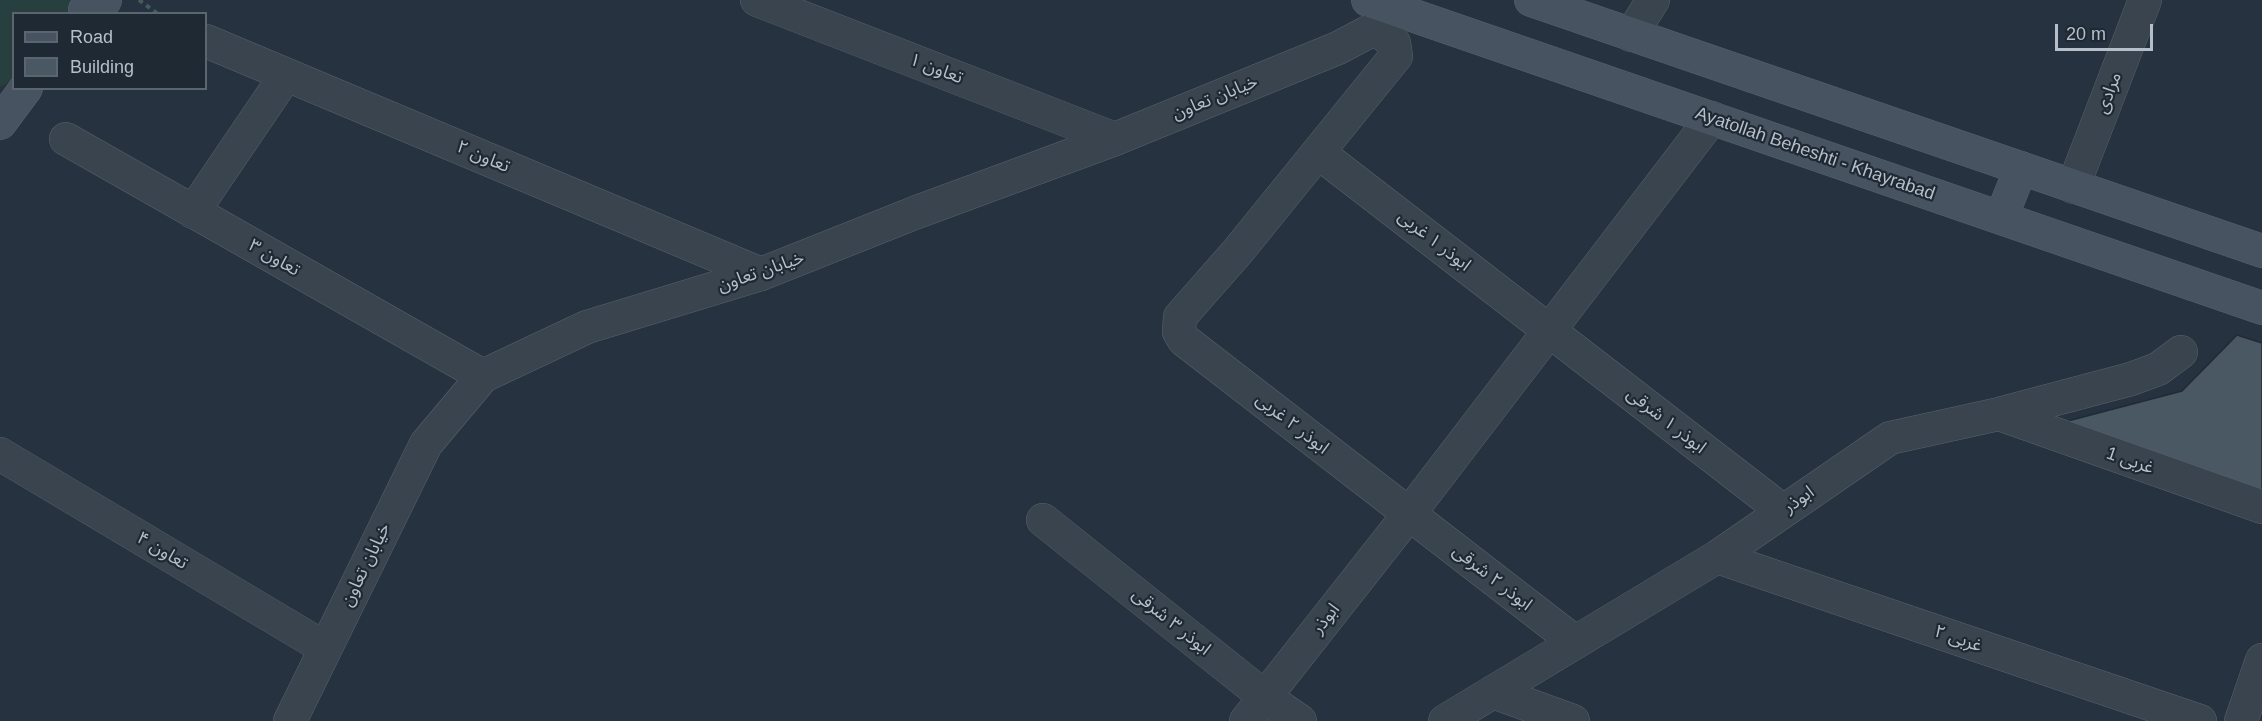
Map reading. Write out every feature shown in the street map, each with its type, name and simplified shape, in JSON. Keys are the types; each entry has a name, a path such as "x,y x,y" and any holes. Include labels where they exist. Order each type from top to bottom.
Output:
{"main road":[{"path":"1531,0 2262,251"},
{"name":"Ayatollah Beheshti - Khayrabad","path":"1371,14 1406,12 2262,308"},
{"path":"0,123 25,90"},
{"path":"2001,218 2021,168"}],"street":[{"name":"تعاون ۱","path":"758,0 1115,139"},
{"path":"1631,35 1653,0"},
{"name":"مرادی","path":"2073,186 2145,0"},
{"name":"خیابان تعاون","path":"290,721 426,444 483,376 587,327 761,274 917,212 1115,139 1338,48 1371,14"},
{"path":"1319,153 1396,56 1394,43 1371,14"},
{"name":"تعاون ۲","path":"207,40 761,274"},
{"path":"194,212 286,75"},
{"name":"ابوذر","path":"1256,709 1712,118"},
{"name":"تعاون ۳","path":"66,139 483,376"},
{"name":"ابوذر ۱ غربی","path":"1319,153 1549,330"},
{"name":"ابوذر ۲ غربی","path":"1319,153 1180,317 1179,332 1184,340 1409,513"},
{"name":"ابوذر ۱ شرقی","path":"1549,330 1783,511"},
{"name":"ابوذر","path":"1445,721 1717,556 1890,438 1999,414 2131,379 2158,369 2181,352"},
{"name":"غربی 1","path":"1999,414 2262,507"},
{"name":"تعاون ۴","path":"0,454 325,648"},
{"name":"ابوذر ۲ شرقی","path":"1409,513 1575,642"},
{"name":"ابوذر ۳ شرقی","path":"1043,520 1256,709 1300,721"},
{"name":"غربی ۲","path":"1717,556 2200,721"},
{"path":"2241,721 2262,660"},
{"path":"1493,692 1573,721"}],"path":[{"path":"139,0 155,12"}],"green space":[{"path":"0,0 71,0 69,12 12,12 12,81 0,87"}],"building":[{"path":"2237,335 2262,343 2262,492 2064,422 2182,391"}]}
